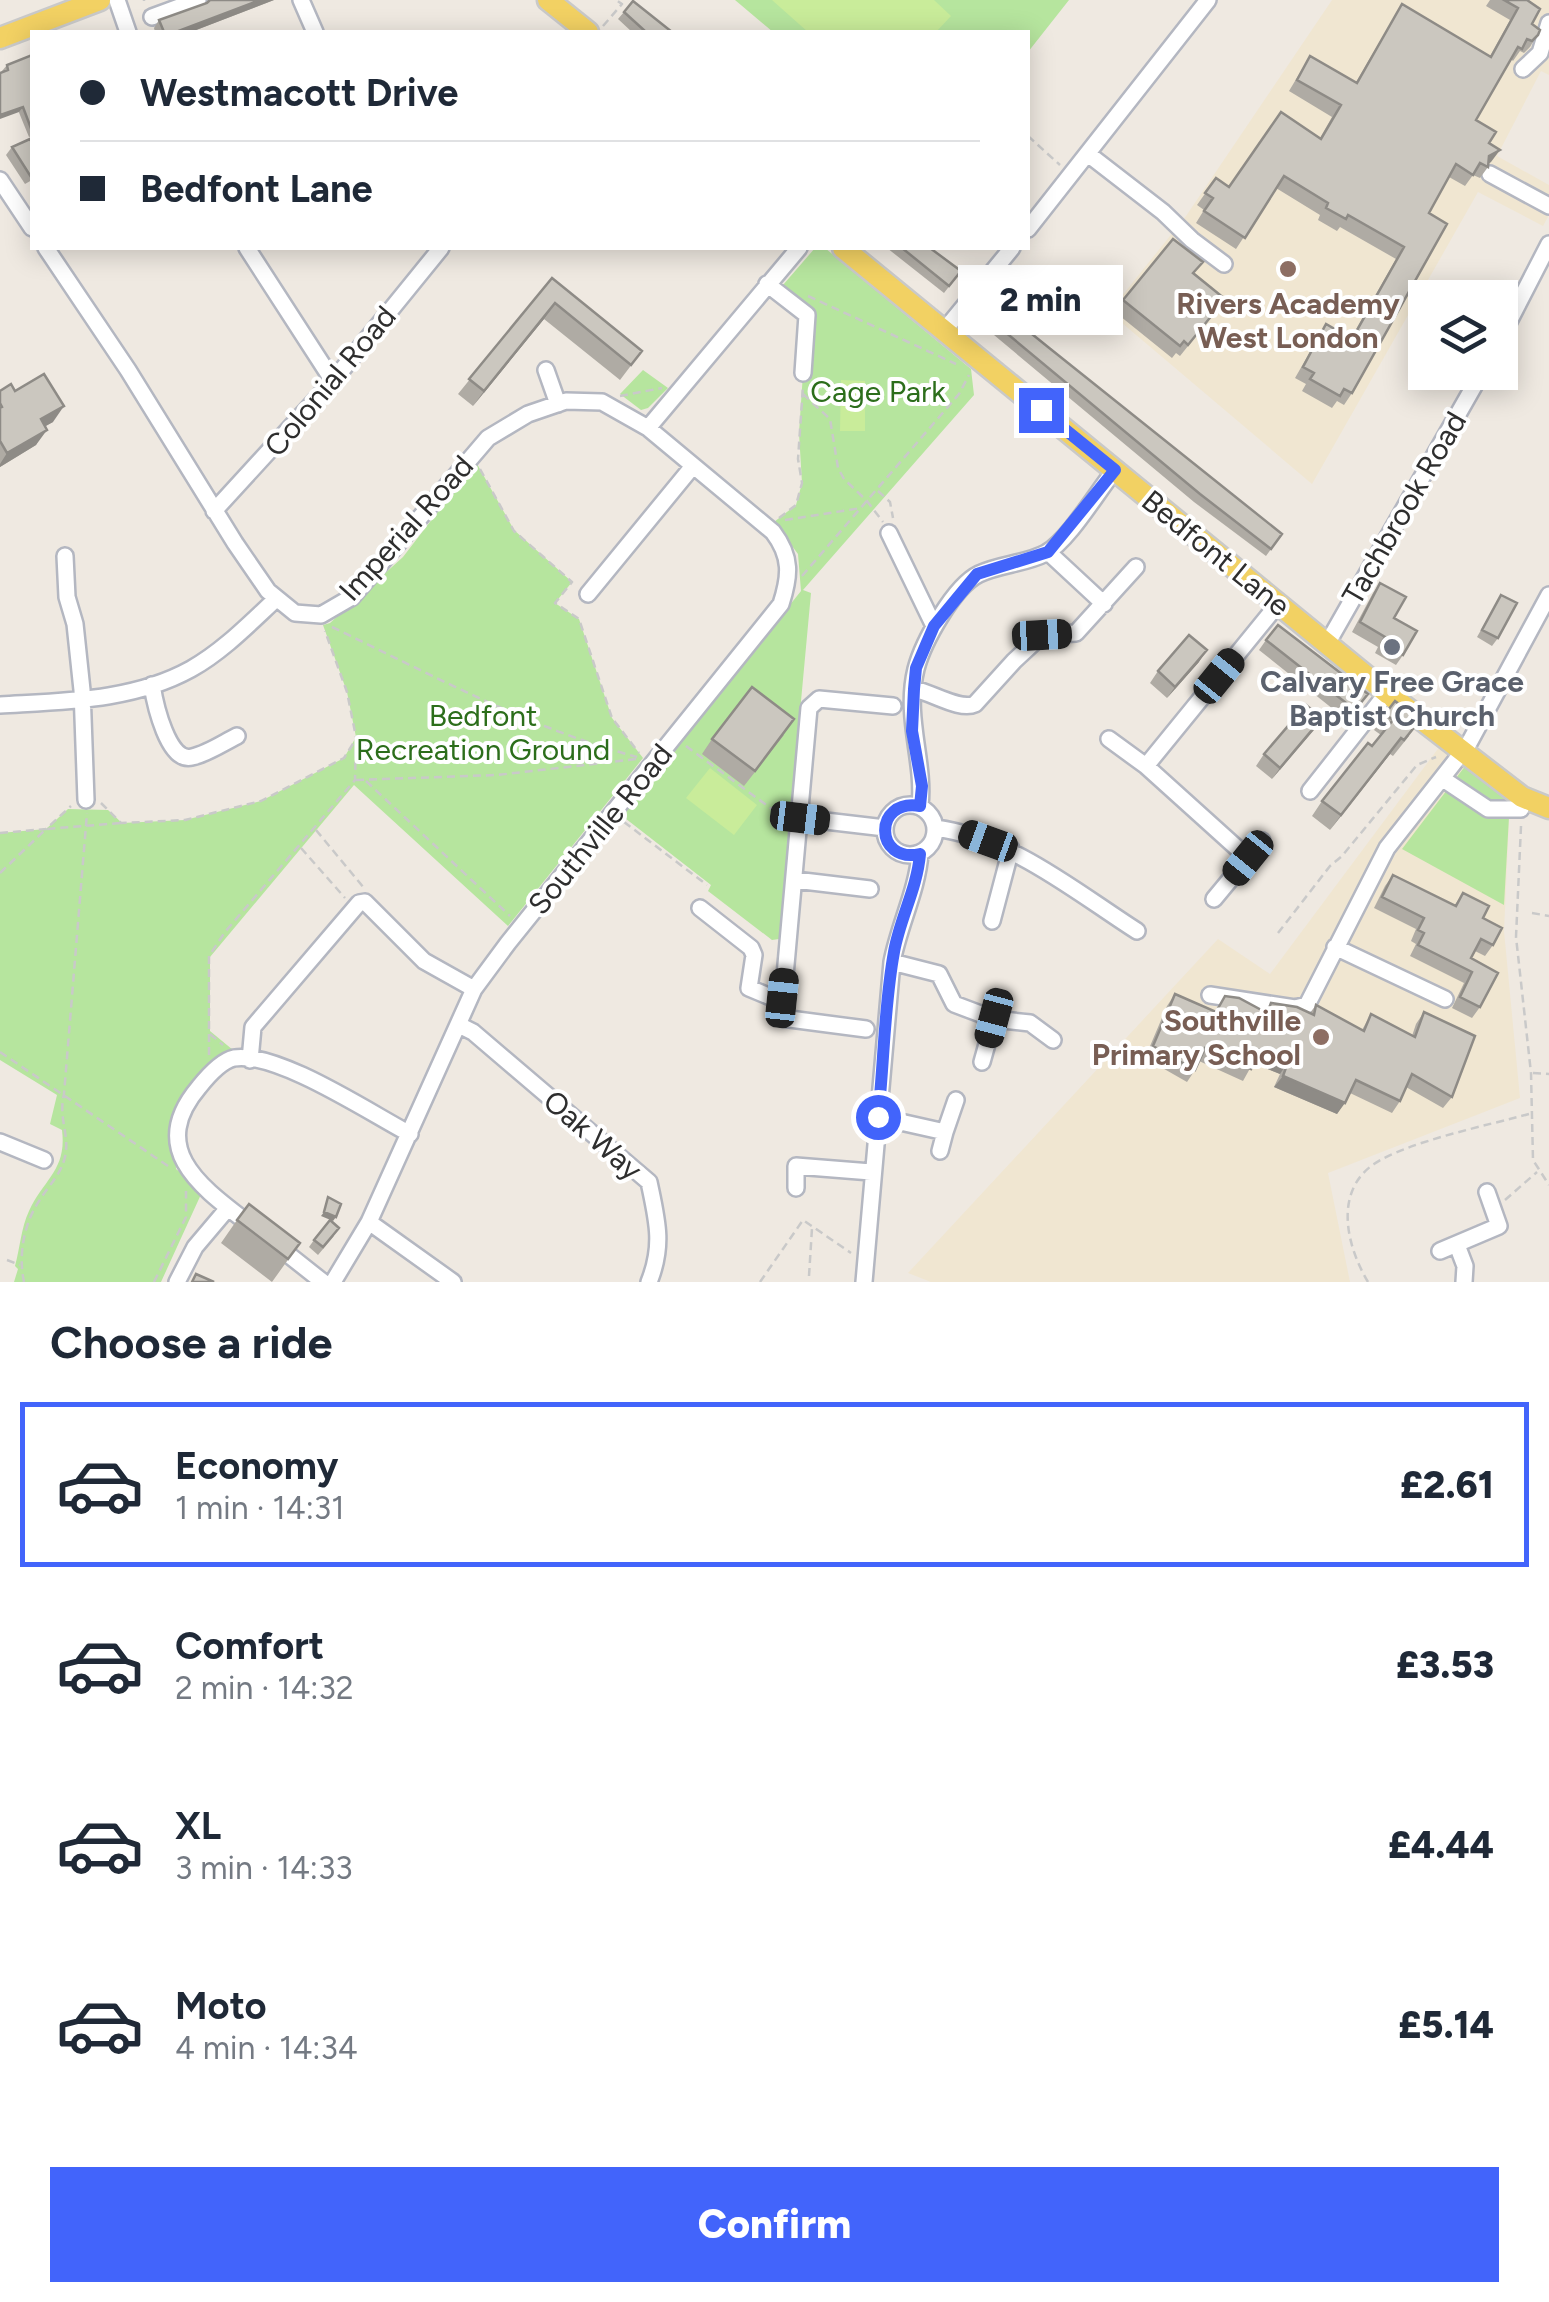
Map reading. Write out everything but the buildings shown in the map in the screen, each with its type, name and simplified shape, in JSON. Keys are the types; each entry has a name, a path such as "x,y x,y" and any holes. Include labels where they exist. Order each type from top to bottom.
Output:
{"main road":[{"path":"0,38 100,0"},
{"path":"548,0 595,30"},
{"name":"Bedfont Lane","path":"846,250 1521,803 1549,808"}],"street":[{"path":"117,0 127,30"},
{"path":"302,0 313,30"},
{"path":"1030,227 1208,0"},
{"path":"152,17 191,1"},
{"path":"1524,69 1545,55 1545,17"},
{"path":"1088,154 1224,264"},
{"path":"1490,174 1549,206"},
{"path":"0,180 30,225"},
{"path":"1518,304 1549,244"},
{"path":"0,705 82,700 152,685 193,668 226,645 276,599 214,511 128,370 47,250"},
{"path":"248,250 333,381"},
{"name":"Colonial Road","path":"214,511 333,381 439,250"},
{"path":"648,428 797,250"},
{"path":"943,332 1010,250"},
{"path":"768,284 807,315 804,373"},
{"path":"546,370 558,404"},
{"name":"Tachbrook Road","path":"1328,644 1472,390"},
{"name":"Imperial Road","path":"276,599 295,613 321,616 352,597 488,438 528,414 558,404 602,402 648,428"},
{"name":"Southville Road","path":"333,1282 369,1222 474,989 781,604 789,580 788,562 773,532 648,428"},
{"path":"588,594 693,466"},
{"path":"920,806 922,786 912,731 914,689 916,668 934,626 977,574 1048,552 1115,470"},
{"path":"886,527 934,626"},
{"path":"1048,552 1104,604"},
{"path":"65,556 67,597 76,624 86,800"},
{"path":"914,689 968,708 1042,635 1076,633 1136,566"},
{"path":"1210,994 1296,1008 1307,1004 1387,848 1463,752 1549,594"},
{"path":"1146,766 1278,604"},
{"path":"152,685 172,749 180,756 190,758 237,736"},
{"path":"1310,792 1387,693"},
{"path":"866,1030 782,1018 782,998 809,708 819,699 893,706"},
{"path":"1109,740 1146,766 1248,858"},
{"path":"1449,783 1488,809 1521,803"},
{"path":"920,806 931,815 936,828 932,844 911,856 895,851 885,828 897,809 920,806"},
{"path":"800,821 885,828"},
{"path":"936,828 965,832 1011,849 1137,931"},
{"path":"1214,900 1262,841"},
{"path":"992,921 1011,849"},
{"path":"864,1282 892,962 898,928 918,878 920,854"},
{"path":"794,880 870,889"},
{"path":"250,1060 252,1027 360,902 366,902 424,961 474,989"},
{"path":"700,908 751,948 754,955 749,988 782,998"},
{"path":"1335,947 1445,999"},
{"path":"892,962 939,974 954,1004 994,1018 1030,1023 1053,1040"},
{"path":"982,1062 994,1018"},
{"name":"Oak Way","path":"458,1025 473,1032 649,1182 657,1217 659,1258 649,1282"},
{"path":"322,1282 189,1174 179,1156 177,1126 193,1093 210,1074 233,1058 276,1062 410,1134"},
{"path":"940,1150 956,1100"},
{"path":"878,1117 945,1132"},
{"path":"0,1142 44,1160"},
{"path":"796,1188 796,1166 871,1172"},
{"path":"1440,1250 1499,1226 1489,1198"},
{"path":"177,1282 195,1247 228,1208"},
{"path":"369,1222 453,1282"},
{"path":"1458,1245 1464,1282"}],"path":[{"path":"595,30 622,4 616,0"},
{"path":"1030,138 1072,175"},
{"path":"798,581 959,394 970,370 800,292"},
{"path":"804,373 798,459 802,483 796,505 774,522 862,508"},
{"path":"613,398 673,386"},
{"path":"802,393 830,419 838,468 844,479 868,501 886,527"},
{"path":"478,466 514,530 572,582 555,603 578,619 612,718 643,758"},
{"path":"877,490 890,502 894,516"},
{"path":"210,1065 209,956 225,932 355,780 356,738 348,692 325,624 518,716 576,740 643,758"},
{"path":"0,832 185,820 261,802 344,758 356,738"},
{"path":"681,742 792,824 800,821"},
{"path":"1278,933 1417,765 1436,757"},
{"path":"355,780 497,775 643,758"},
{"path":"365,780 513,919"},
{"path":"86,800 93,795 122,824"},
{"path":"0,873 79,798 86,800"},
{"path":"24,1282 20,1265 24,1235 34,1209 54,1183 66,1150 59,1113 64,1094 88,826 86,800"},
{"path":"1521,803 1516,938 1531,1073 1532,1160 1549,1185"},
{"path":"619,818 707,885"},
{"path":"315,829 364,888"},
{"path":"300,846 354,908"},
{"path":"1532,913 1549,916"},
{"path":"0,1052 178,1172"},
{"path":"1531,1073 1549,1074"},
{"path":"1368,1282 1347,1236 1350,1203 1361,1176 1372,1164 1408,1148 1530,1114"},
{"path":"1489,1198 1506,1199 1538,1172"},
{"path":"154,1282 186,1217 186,1184"},
{"path":"760,1282 803,1220 866,1262"},
{"path":"809,1276 813,1227"},
{"path":"7,1260 20,1265"}],"shaded area":[{"name":"Rivers Academy West London","path":"1332,0 1549,0 1549,75 1541,71 1497,156 1549,185 1549,215 1543,226 1478,192 1428,280 1408,280 1408,315 1312,484 1109,312 1186,216"},
{"name":"Southville Primary School","path":"1440,746 1510,799 1504,931 1520,1098 1328,1173 1350,1282 931,1282 908,1273 1218,939 1270,974"}],"green space":[{"path":"735,0 1069,0 1030,49 1030,30 771,30"},
{"path":"772,0 934,0 951,16 938,30 806,30"},
{"name":"Cage Park","path":"813,250 827,250 971,369 974,395 803,590 811,593 779,939 772,940 708,891 711,885 621,815 801,591 798,554 774,522 796,505 802,483 799,433 803,373 810,361 815,314 783,285"},
{"path":"643,370 668,388 641,410 620,394"},
{"path":"841,380 865,381 865,431 840,431"},
{"name":"Bedfont Recreation Ground","path":"476,462 514,530 572,582 555,603 579,619 612,718 643,758 508,926 354,785 210,957 210,1031 233,1050 206,1068 174,1119 176,1169 203,1190 161,1282 14,1282 26,1218 58,1165 63,1144 62,1130 50,1124 57,1095 0,1060 0,833 46,829 68,809 108,810 122,823 185,820 261,801 344,758 356,737 347,692 323,625 330,623 403,557"},
{"path":"1466,765 1510,799 1504,905 1402,849"},
{"path":"710,768 757,805 734,835 686,798"}],"place":[{"name":"Rivers Academy West London","path":"1288,269"},
{"name":"Calvary Free Grace Baptist Church","path":"1392,647"},
{"name":"Southville Primary School","path":"1321,1037"}],"route":[{"path":"878,1117 892,962 898,928 918,878 920,854 911,856 895,851 885,828 897,809 920,806 922,786 912,731 916,668 934,626 977,574 1048,552 1115,470 1041,410"}]}
